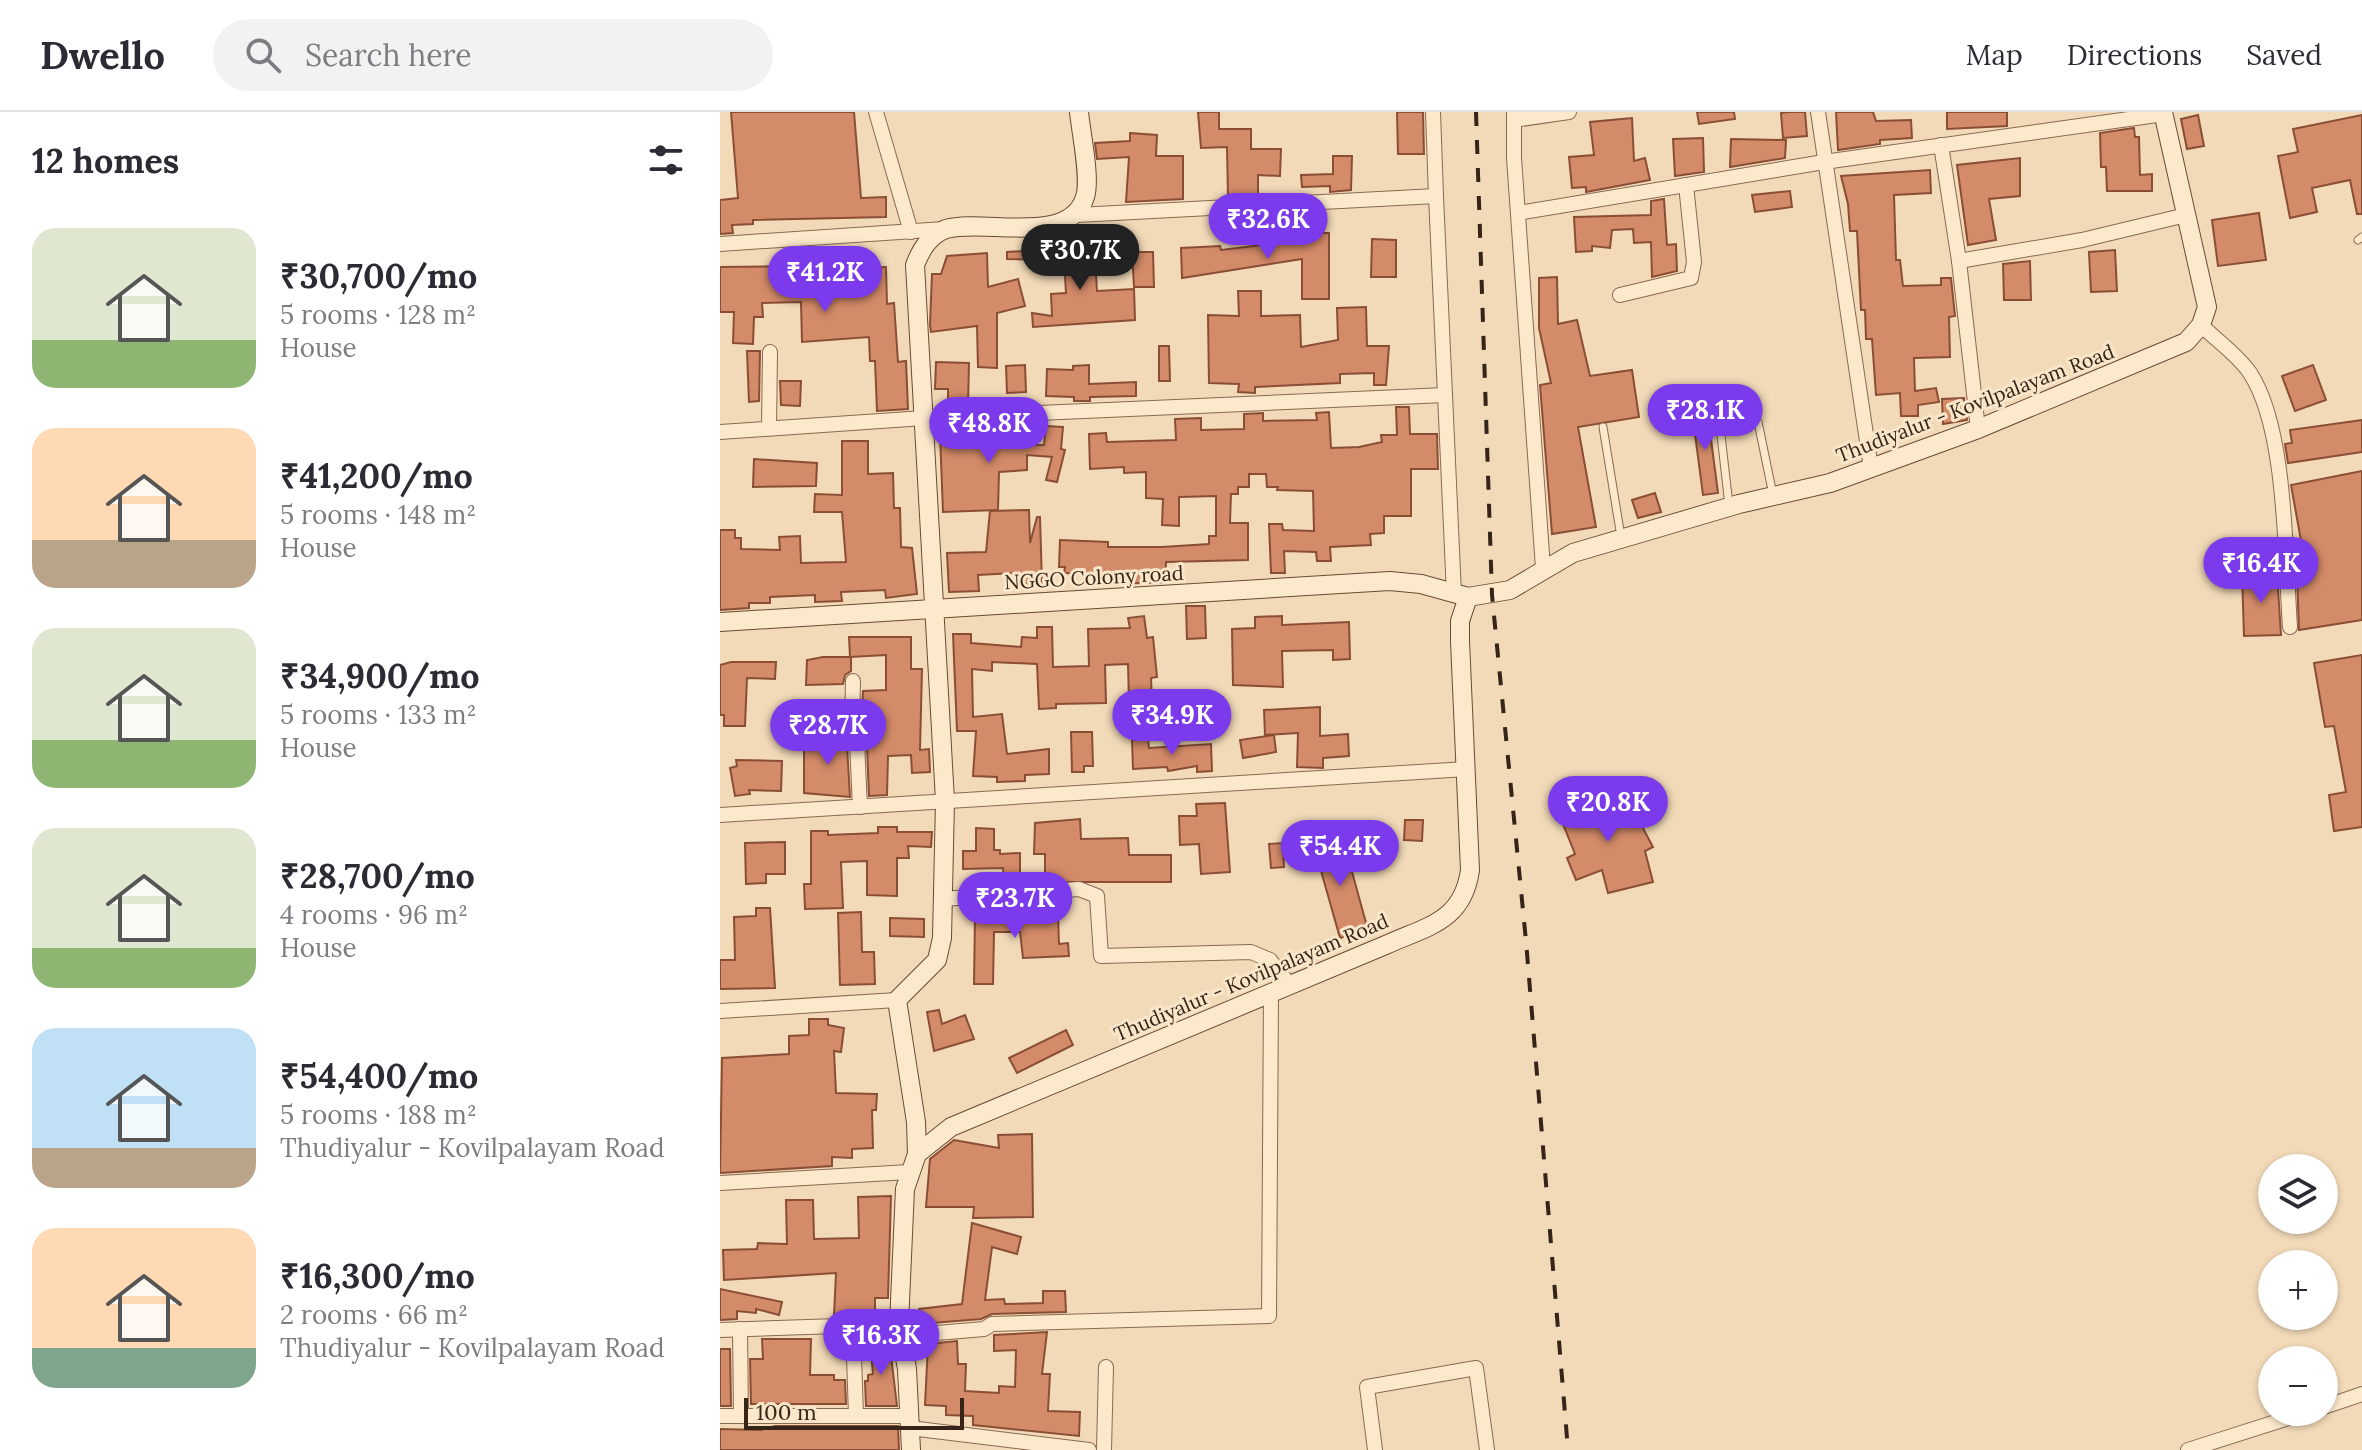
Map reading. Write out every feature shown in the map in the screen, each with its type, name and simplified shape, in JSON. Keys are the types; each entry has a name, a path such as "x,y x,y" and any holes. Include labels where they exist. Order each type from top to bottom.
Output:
{"main road":[{"path":"917,1154 916,1122 897,1000 937,960 943,899 945,801 915,265 923,245 945,229 1059,225 1077,215 1086,195 1079,112"},
{"path":"2163,113 2207,307 2201,325"},
{"name":"Thudiyalur - Kovilpalayam Road","path":"911,1450 907,1369 900,1330 905,1189 917,1154 951,1127 1441,920 1460,905 1470,870 1460,641 1461,596 1510,590 1573,553 1730,507 1830,483 1978,429 2186,342 2201,325"},
{"name":"NGGO Colony road","path":"720,622 1390,581 1421,584 1461,596"}],"street":[{"path":"876,112 911,232"},
{"path":"1433,112 1445,395 1461,596"},
{"path":"1543,568 1514,116 1569,112"},
{"path":"1818,112 1871,468"},
{"path":"1518,213 1824,162 2163,113"},
{"path":"1941,145 1959,261 1978,429"},
{"path":"1620,295 1691,278 1694,262 1686,185"},
{"path":"1077,215 1436,196"},
{"path":"1959,261 2082,240 2186,215"},
{"path":"720,244 945,229"},
{"path":"2201,325 2250,373 2270,422 2276,454 2290,627"},
{"path":"769,428 770,352"},
{"path":"720,432 924,418 1445,395"},
{"path":"853,681 852,721 856,721 860,807"},
{"path":"720,815 1467,769"},
{"path":"943,899 1079,889 1097,896 1101,956 1251,952 1270,960 1290,985"},
{"path":"720,1330 853,1326 900,1330 984,1329 992,1324 1269,1316 1271,993"},
{"path":"720,1011 897,1000"},
{"path":"720,1183 909,1172"},
{"path":"853,1326 856,1416"},
{"path":"740,1329 741,1416"},
{"path":"1104,1450 1106,1367"},
{"path":"1375,1450 1367,1387 1476,1368 1487,1450"},
{"path":"2338,1402 2362,1394"},
{"path":"720,1416 856,1416 1082,1450"},
{"path":"2188,1450 2263,1426"}],"lane":[{"path":"1719,418 1730,507"},
{"path":"1758,422 1773,497"},
{"path":"1603,427 1621,539"}],"building":[{"path":"731,112 854,112 861,198 886,197 886,217 753,220 753,224 732,225 733,233 720,234 720,200 738,198"},
{"path":"1198,112 1219,112 1219,129 1251,129 1251,149 1281,149 1280,176 1258,175 1258,195 1228,197 1227,147 1201,148"},
{"path":"1397,112 1423,112 1424,154 1398,154"},
{"path":"1697,112 1734,112 1735,119 1699,124"},
{"path":"1805,112 1807,136 1783,138 1781,113"},
{"path":"1836,112 1873,112 1876,121 1911,120 1912,138 1880,140 1880,144 1838,150"},
{"path":"1947,112 2007,112 2007,126 1947,129"},
{"path":"2198,115 2204,146 2187,149 2181,119"},
{"path":"2362,115 2362,214 2357,214 2350,180 2312,188 2317,212 2290,218 2278,156 2298,152 2293,129"},
{"path":"1632,118 1634,161 1645,158 1650,180 1586,192 1586,187 1572,188 1569,157 1594,155 1590,122"},
{"path":"2134,128 2135,137 2139,137 2140,175 2152,174 2152,191 2107,191 2106,167 2101,167 2100,133"},
{"path":"1130,133 1157,135 1156,156 1183,156 1183,199 1126,202 1129,157 1097,159 1095,143 1130,141"},
{"path":"1703,138 1704,172 1675,176 1673,139"},
{"path":"1731,139 1786,140 1785,158 1730,167"},
{"path":"1333,156 1352,156 1351,190 1330,192 1330,186 1302,187 1301,175 1333,174"},
{"path":"2020,158 2020,196 1989,199 1996,240 1968,245 1957,165"},
{"path":"1930,170 1931,193 1894,195 1896,260 1900,260 1903,286 1941,285 1941,278 1951,278 1955,316 1949,317 1950,357 1914,358 1915,391 1936,388 1939,402 1918,405 1918,416 1901,416 1900,393 1876,395 1872,339 1866,339 1865,310 1861,310 1857,231 1850,231 1841,176"},
{"path":"1790,191 1792,207 1755,212 1752,195"},
{"path":"1664,199 1667,245 1676,244 1677,271 1652,277 1651,242 1634,243 1633,229 1612,230 1610,248 1592,246 1592,251 1576,252 1574,217 1651,215 1651,201"},
{"path":"2259,213 2266,260 2218,266 2212,220"},
{"path":"1302,233 1329,233 1329,299 1302,299 1302,259 1182,278 1181,248 1220,246 1221,250 1254,246 1302,237"},
{"path":"1372,239 1396,240 1396,277 1371,277"},
{"path":"1084,247 1084,259 1095,259 1097,291 1134,289 1135,320 1033,327 1032,313 1052,316 1051,294 1066,293 1064,260 1007,259 1007,252"},
{"path":"2115,250 2117,291 2091,292 2089,252"},
{"path":"1132,252 1153,252 1154,287 1134,287"},
{"path":"987,253 988,287 1018,279 1025,306 997,313 997,368 978,367 977,326 931,332 930,325 932,274 941,274 947,256"},
{"path":"2030,261 2031,300 2004,300 2003,264"},
{"path":"810,262 810,287 834,287 833,263 859,263 859,268 886,267 887,304 894,303 898,362 906,361 908,409 877,411 875,361 870,361 869,337 802,342 801,302 762,303 763,317 754,317 753,344 733,343 734,312 720,312 720,267 797,266 796,263"},
{"path":"1557,277 1558,324 1577,320 1590,376 1632,370 1639,417 1578,427 1596,527 1552,534 1540,385 1551,383 1539,328 1539,278"},
{"path":"1238,291 1261,291 1261,316 1300,315 1301,347 1338,340 1337,308 1366,307 1367,346 1389,346 1386,385 1374,385 1374,373 1340,374 1340,383 1255,387 1255,393 1238,392 1239,384 1209,383 1208,315 1239,316"},
{"path":"1159,346 1169,346 1170,381 1159,381"},
{"path":"747,351 760,351 759,401 749,402"},
{"path":"936,362 969,363 968,406 948,407 948,389 935,389"},
{"path":"1025,365 1026,392 1007,393 1006,366"},
{"path":"1089,365 1089,384 1136,382 1136,396 1090,397 1090,401 1074,401 1074,397 1046,396 1047,369 1073,370 1073,366"},
{"path":"2313,365 2326,400 2295,411 2282,376"},
{"path":"780,381 801,381 800,406 781,405"},
{"path":"1964,398 1967,420 1943,424 1942,399"},
{"path":"1396,407 1409,407 1410,434 1437,434 1438,469 1411,469 1411,516 1384,516 1384,533 1370,534 1371,545 1330,547 1331,561 1317,561 1316,552 1284,551 1285,573 1271,573 1269,524 1282,524 1283,530 1314,531 1313,491 1277,490 1278,487 1267,487 1266,474 1249,474 1249,487 1238,487 1238,494 1231,494 1230,523 1248,523 1248,560 1166,562 1165,582 1117,584 1089,583 1089,574 1064,573 1065,567 1059,567 1060,540 1108,542 1108,547 1162,547 1209,544 1209,536 1216,536 1216,496 1179,497 1179,526 1162,525 1163,499 1146,498 1146,472 1124,473 1124,467 1090,469 1089,434 1106,433 1107,442 1176,440 1175,419 1201,418 1201,430 1244,429 1244,414 1263,413 1263,421 1317,420 1316,413 1329,412 1331,448 1359,447 1382,442 1381,435 1397,435"},
{"path":"1707,409 1718,493 1703,495 1692,411"},
{"path":"2362,420 2362,452 2288,463 2285,444 2292,443 2290,430"},
{"path":"1046,426 1063,427 1061,449 1065,450 1057,482 1046,480 1052,457 1027,455 1027,470 999,472 998,510 943,512 940,434 1027,434 1028,445 1044,445"},
{"path":"842,441 868,441 868,474 893,473 894,508 900,508 901,547 912,548 917,594 886,598 885,590 841,592 842,601 815,602 815,595 770,597 770,603 749,603 749,608 720,610 720,530 735,530 735,538 741,538 741,549 780,550 779,537 800,536 801,563 846,562 842,512 814,512 815,494 842,495"},
{"path":"754,459 817,463 816,486 753,487"},
{"path":"2362,471 2362,620 2299,630 2297,575 2307,574 2291,485"},
{"path":"1655,493 1661,512 1638,518 1632,500"},
{"path":"1029,510 1030,543 1037,517 1040,517 1042,583 1015,584 1014,573 978,575 979,591 949,592 947,553 986,552 990,511"},
{"path":"2277,573 2281,635 2244,636 2242,574"},
{"path":"1186,606 1205,606 1206,638 1187,639"},
{"path":"1144,616 1147,638 1153,637 1157,677 1151,678 1152,702 1129,702 1128,664 1105,665 1106,703 1056,704 1056,708 1039,709 1037,664 992,662 992,671 972,669 973,717 1002,714 1007,754 1049,749 1049,774 1025,775 1025,781 997,782 997,777 973,776 976,731 957,731 953,634 971,634 971,643 1021,647 1022,637 1037,638 1037,627 1052,627 1053,667 1089,666 1088,629 1130,628 1128,618"},
{"path":"1282,616 1282,625 1349,622 1350,659 1333,660 1333,650 1282,651 1283,687 1233,685 1232,629 1255,628 1255,617"},
{"path":"849,637 911,637 911,669 922,669 920,750 929,749 930,772 912,773 911,755 888,756 887,795 869,796 866,721 862,713 863,691 886,690 886,655 850,657"},
{"path":"2362,655 2362,827 2334,831 2329,795 2346,792 2334,726 2325,727 2314,663"},
{"path":"851,657 851,671 845,675 843,684 806,685 807,660"},
{"path":"731,662 776,662 775,679 747,678 745,726 724,726 724,715 720,715 720,665"},
{"path":"1320,707 1320,736 1348,734 1349,756 1323,758 1323,768 1297,767 1298,733 1265,735 1264,710"},
{"path":"832,727 846,729 850,797 804,793 804,744 833,743"},
{"path":"1071,732 1092,732 1093,766 1084,766 1084,772 1072,772"},
{"path":"1274,735 1276,752 1243,758 1240,740"},
{"path":"1148,739 1149,748 1211,744 1212,771 1197,772 1197,766 1168,771 1167,767 1133,769 1132,740"},
{"path":"736,760 782,761 781,791 749,790 750,794 735,796 730,768 737,766"},
{"path":"1598,798 1603,811 1627,798 1653,847 1645,851 1653,882 1608,893 1602,870 1576,880 1567,858 1575,854 1557,809"},
{"path":"1225,803 1230,872 1201,874 1199,844 1180,845 1179,816 1197,816 1196,804"},
{"path":"1080,819 1081,839 1128,838 1129,855 1171,855 1171,882 1045,882 1045,854 1034,854 1035,823"},
{"path":"1405,820 1423,820 1422,841 1404,840"},
{"path":"1326,824 1331,866 1349,861 1368,930 1340,938 1316,853 1313,825"},
{"path":"878,827 897,827 897,832 932,832 931,847 908,846 909,858 897,858 897,896 867,895 867,861 841,862 843,908 805,909 804,884 811,884 811,831 828,831 828,835 878,833"},
{"path":"976,828 994,829 994,850 1000,850 1000,854 1020,853 1020,883 1004,883 1003,868 963,869 963,851 976,851"},
{"path":"785,842 785,874 766,874 766,883 746,884 745,843"},
{"path":"1283,843 1284,867 1271,868 1269,844"},
{"path":"756,908 770,908 775,988 720,989 720,960 735,960 734,917 756,916"},
{"path":"861,912 862,952 874,952 875,984 840,985 838,913"},
{"path":"1058,915 1059,944 1068,943 1069,956 1023,958 1020,932 994,932 993,984 974,984 975,916"},
{"path":"890,918 924,919 924,937 890,936"},
{"path":"939,1010 942,1024 965,1015 974,1039 934,1051 927,1012"},
{"path":"809,1019 828,1019 828,1025 844,1028 841,1052 834,1051 836,1093 877,1094 876,1110 872,1110 873,1148 852,1149 852,1158 832,1157 832,1166 720,1173 722,1058 789,1054 789,1036 809,1035"},
{"path":"1066,1030 1073,1045 1017,1073 1009,1058"},
{"path":"1032,1134 1033,1217 973,1218 974,1207 926,1207 930,1159 954,1140 999,1148 998,1135"},
{"path":"891,1196 888,1298 875,1298 875,1315 834,1316 836,1273 724,1280 723,1250 757,1249 758,1243 787,1244 786,1200 813,1200 814,1239 859,1238 858,1197"},
{"path":"972,1223 1021,1237 1017,1254 992,1247 985,1300 1004,1299 1005,1304 1043,1303 1043,1291 1065,1291 1066,1312 992,1314 981,1319 920,1324 919,1309 962,1304"},
{"path":"720,1289 782,1302 779,1315 756,1309 756,1313 737,1311 737,1319 720,1320"},
{"path":"1047,1332 1042,1374 1050,1374 1048,1411 1080,1412 1079,1436 973,1425 973,1416 946,1415 946,1406 925,1405 928,1344 957,1341 958,1364 966,1364 965,1391 999,1393 999,1386 1015,1387 1016,1350 994,1351 994,1335"},
{"path":"762,1339 811,1339 810,1375 834,1375 834,1380 845,1380 846,1404 751,1404 750,1359 763,1359"},
{"path":"889,1339 897,1406 866,1406 865,1381 868,1381 868,1375 873,1374 870,1341"},
{"path":"720,1349 730,1349 731,1406 720,1406"},
{"path":"775,1426 898,1426 899,1450 720,1450 720,1429 761,1430"}],"railway":[{"path":"1476,112 1492,595 1526,941 1568,1450"}]}
